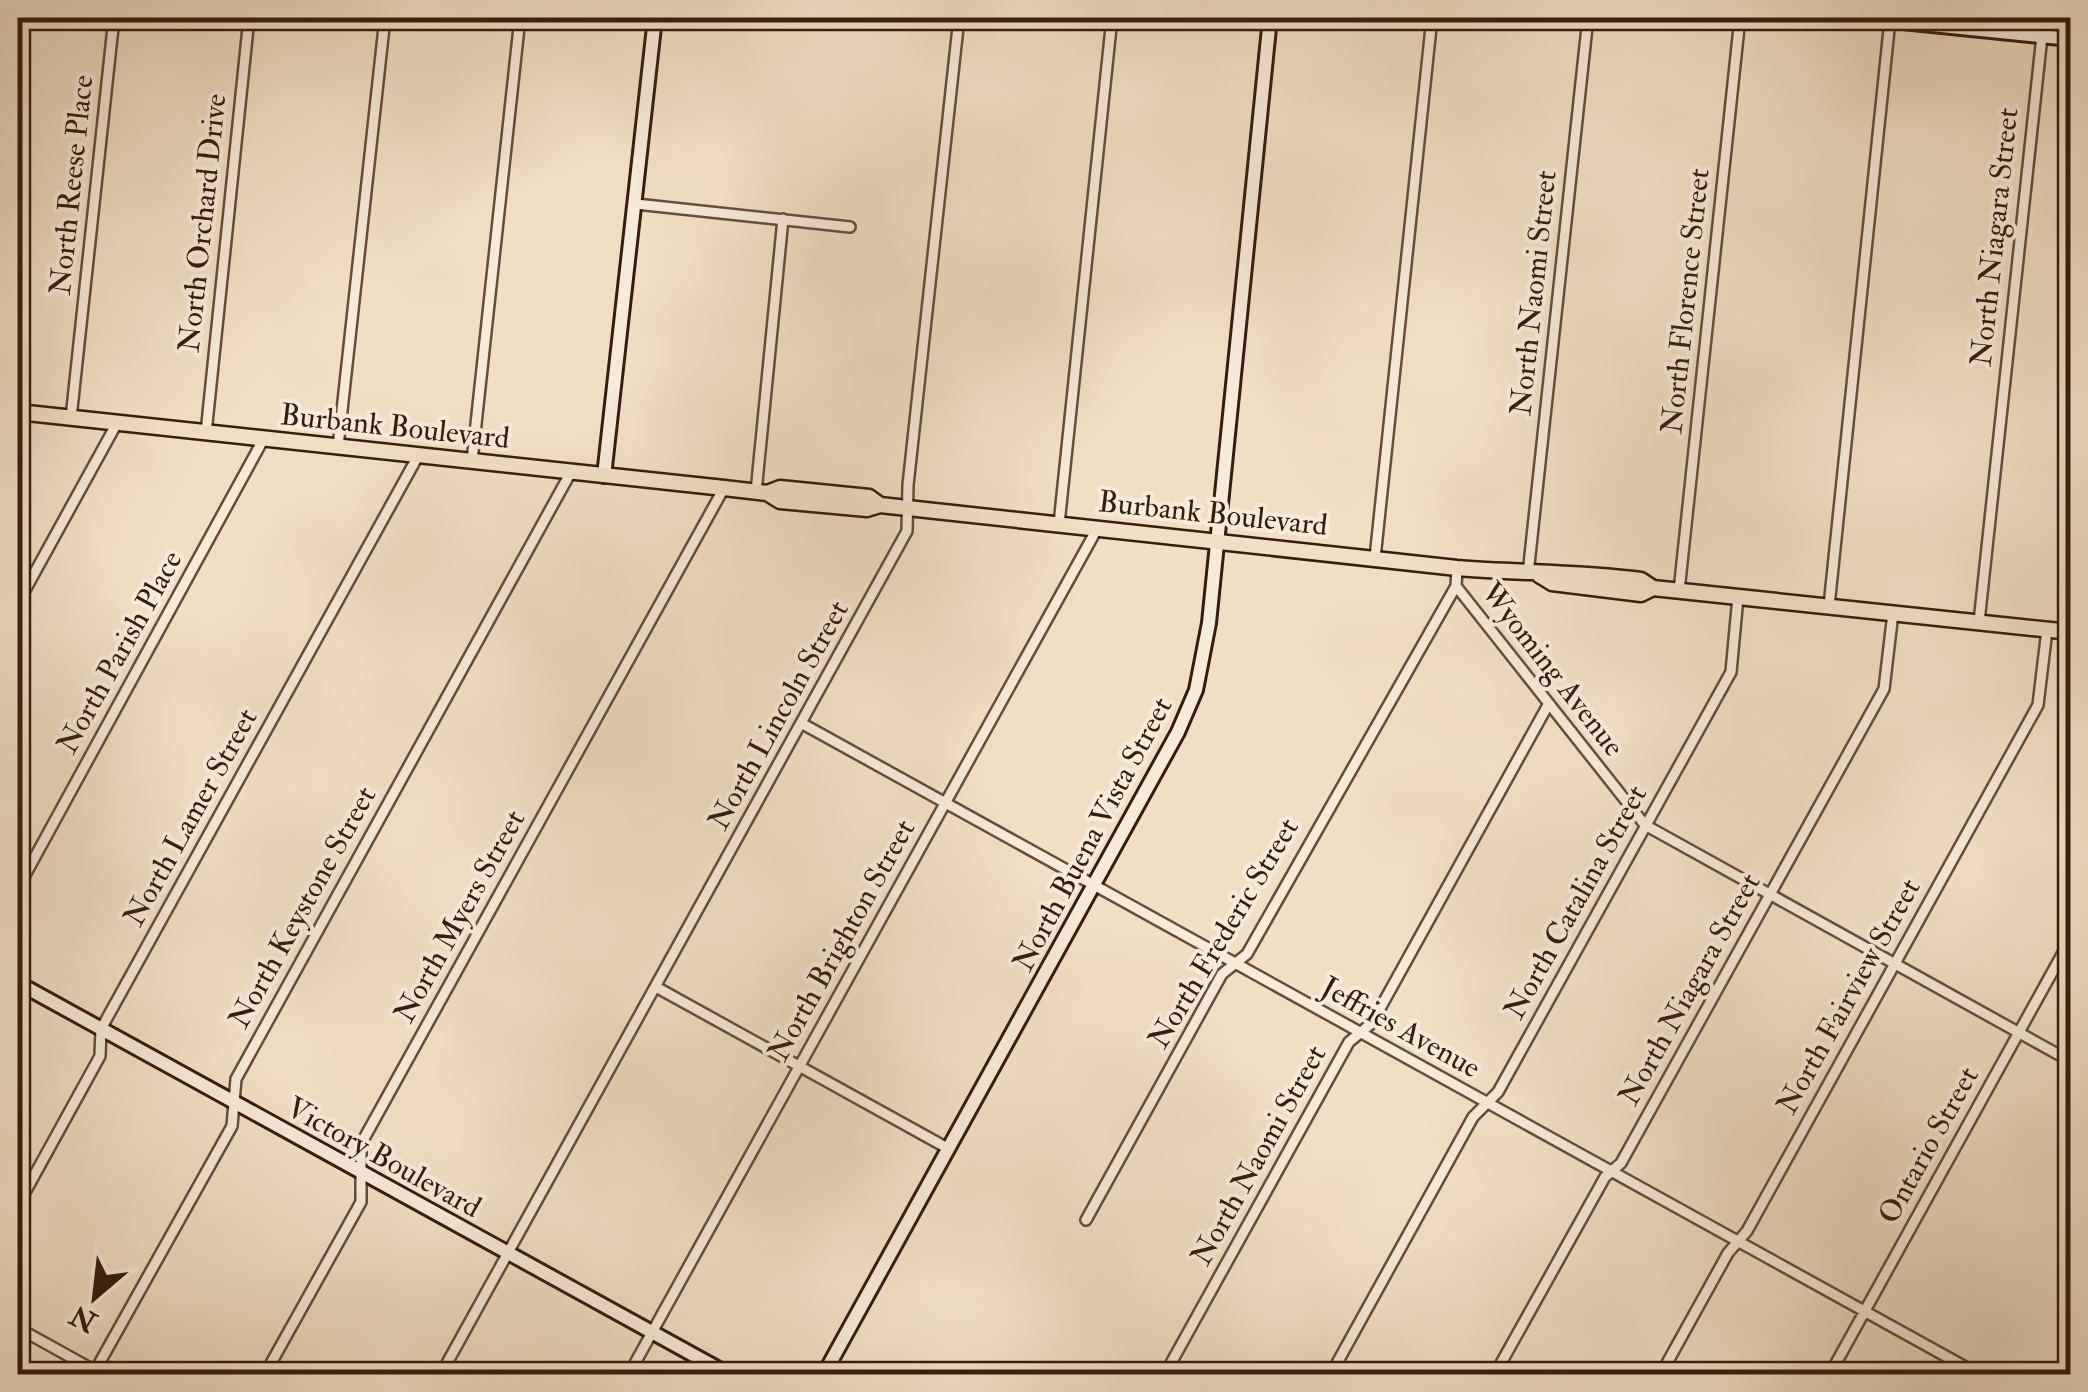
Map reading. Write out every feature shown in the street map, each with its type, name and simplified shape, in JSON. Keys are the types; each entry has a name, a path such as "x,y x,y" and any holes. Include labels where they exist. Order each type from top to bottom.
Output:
{"main road":[{"path":"604,476 655,18"},
{"path":"1863,18 2070,39"},
{"name":"North Buena Vista Street","path":"824,1374 1178,732 1196,690 1209,623 1270,20"},
{"name":"Burbank Boulevard","path":"18,412 761,492 780,501 867,510 880,505 1534,575 1552,584 1641,594 1653,588 1679,590 2070,632"},
{"name":"Victory Boulevard","path":"18,983 728,1374"}],"street":[{"name":"North Reese Place","path":"71,418 114,18"},
{"name":"North Orchard Drive","path":"206,433 250,18"},
{"path":"338,448 384,18"},
{"path":"472,461 520,18"},
{"name":"North Lincoln Street","path":"442,1374 907,531 959,18"},
{"path":"1060,524 1112,18"},
{"path":"1376,558 1432,18"},
{"name":"North Naomi Street","path":"1534,575 1588,18"},
{"name":"North Florence Street","path":"1679,590 1740,18"},
{"path":"1829,606 1890,20"},
{"name":"North Niagara Street","path":"1980,622 2042,36"},
{"path":"636,204 850,227"},
{"path":"761,492 783,219"},
{"path":"18,603 117,423"},
{"name":"North Parish Place","path":"18,888 263,440"},
{"name":"North Lamer Street","path":"18,1206 100,1056 101,1029 418,456"},
{"name":"North Keystone Street","path":"98,1373 232,1126 236,1078 570,472"},
{"name":"North Myers Street","path":"265,1374 361,1202 361,1144 724,488"},
{"name":"North Brighton Street","path":"629,1374 1097,528"},
{"name":"North Frederic Street","path":"1086,1220 1222,974 1247,954 1456,586 1457,568"},
{"name":"Wyoming Avenue","path":"1456,586 1646,825 2070,1060"},
{"name":"North Catalina Street","path":"1331,1374 1474,1117 1498,1092 1731,672 1738,597"},
{"name":"North Niagara Street","path":"1495,1374 1612,1172 1621,1164 1884,688 1892,613"},
{"name":"North Fairview Street","path":"1661,1374 2038,705 2047,630"},
{"name":"North Naomi Street","path":"1165,1374 1350,1042 1372,1023 1548,705"},
{"name":"Jeffries Avenue","path":"801,724 1978,1374"},
{"name":"Ontario Street","path":"1830,1374 2070,940"},
{"path":"656,986 948,1149"},
{"path":"18,1328 98,1373"},
{"path":"72,1374 79,1362"}]}
